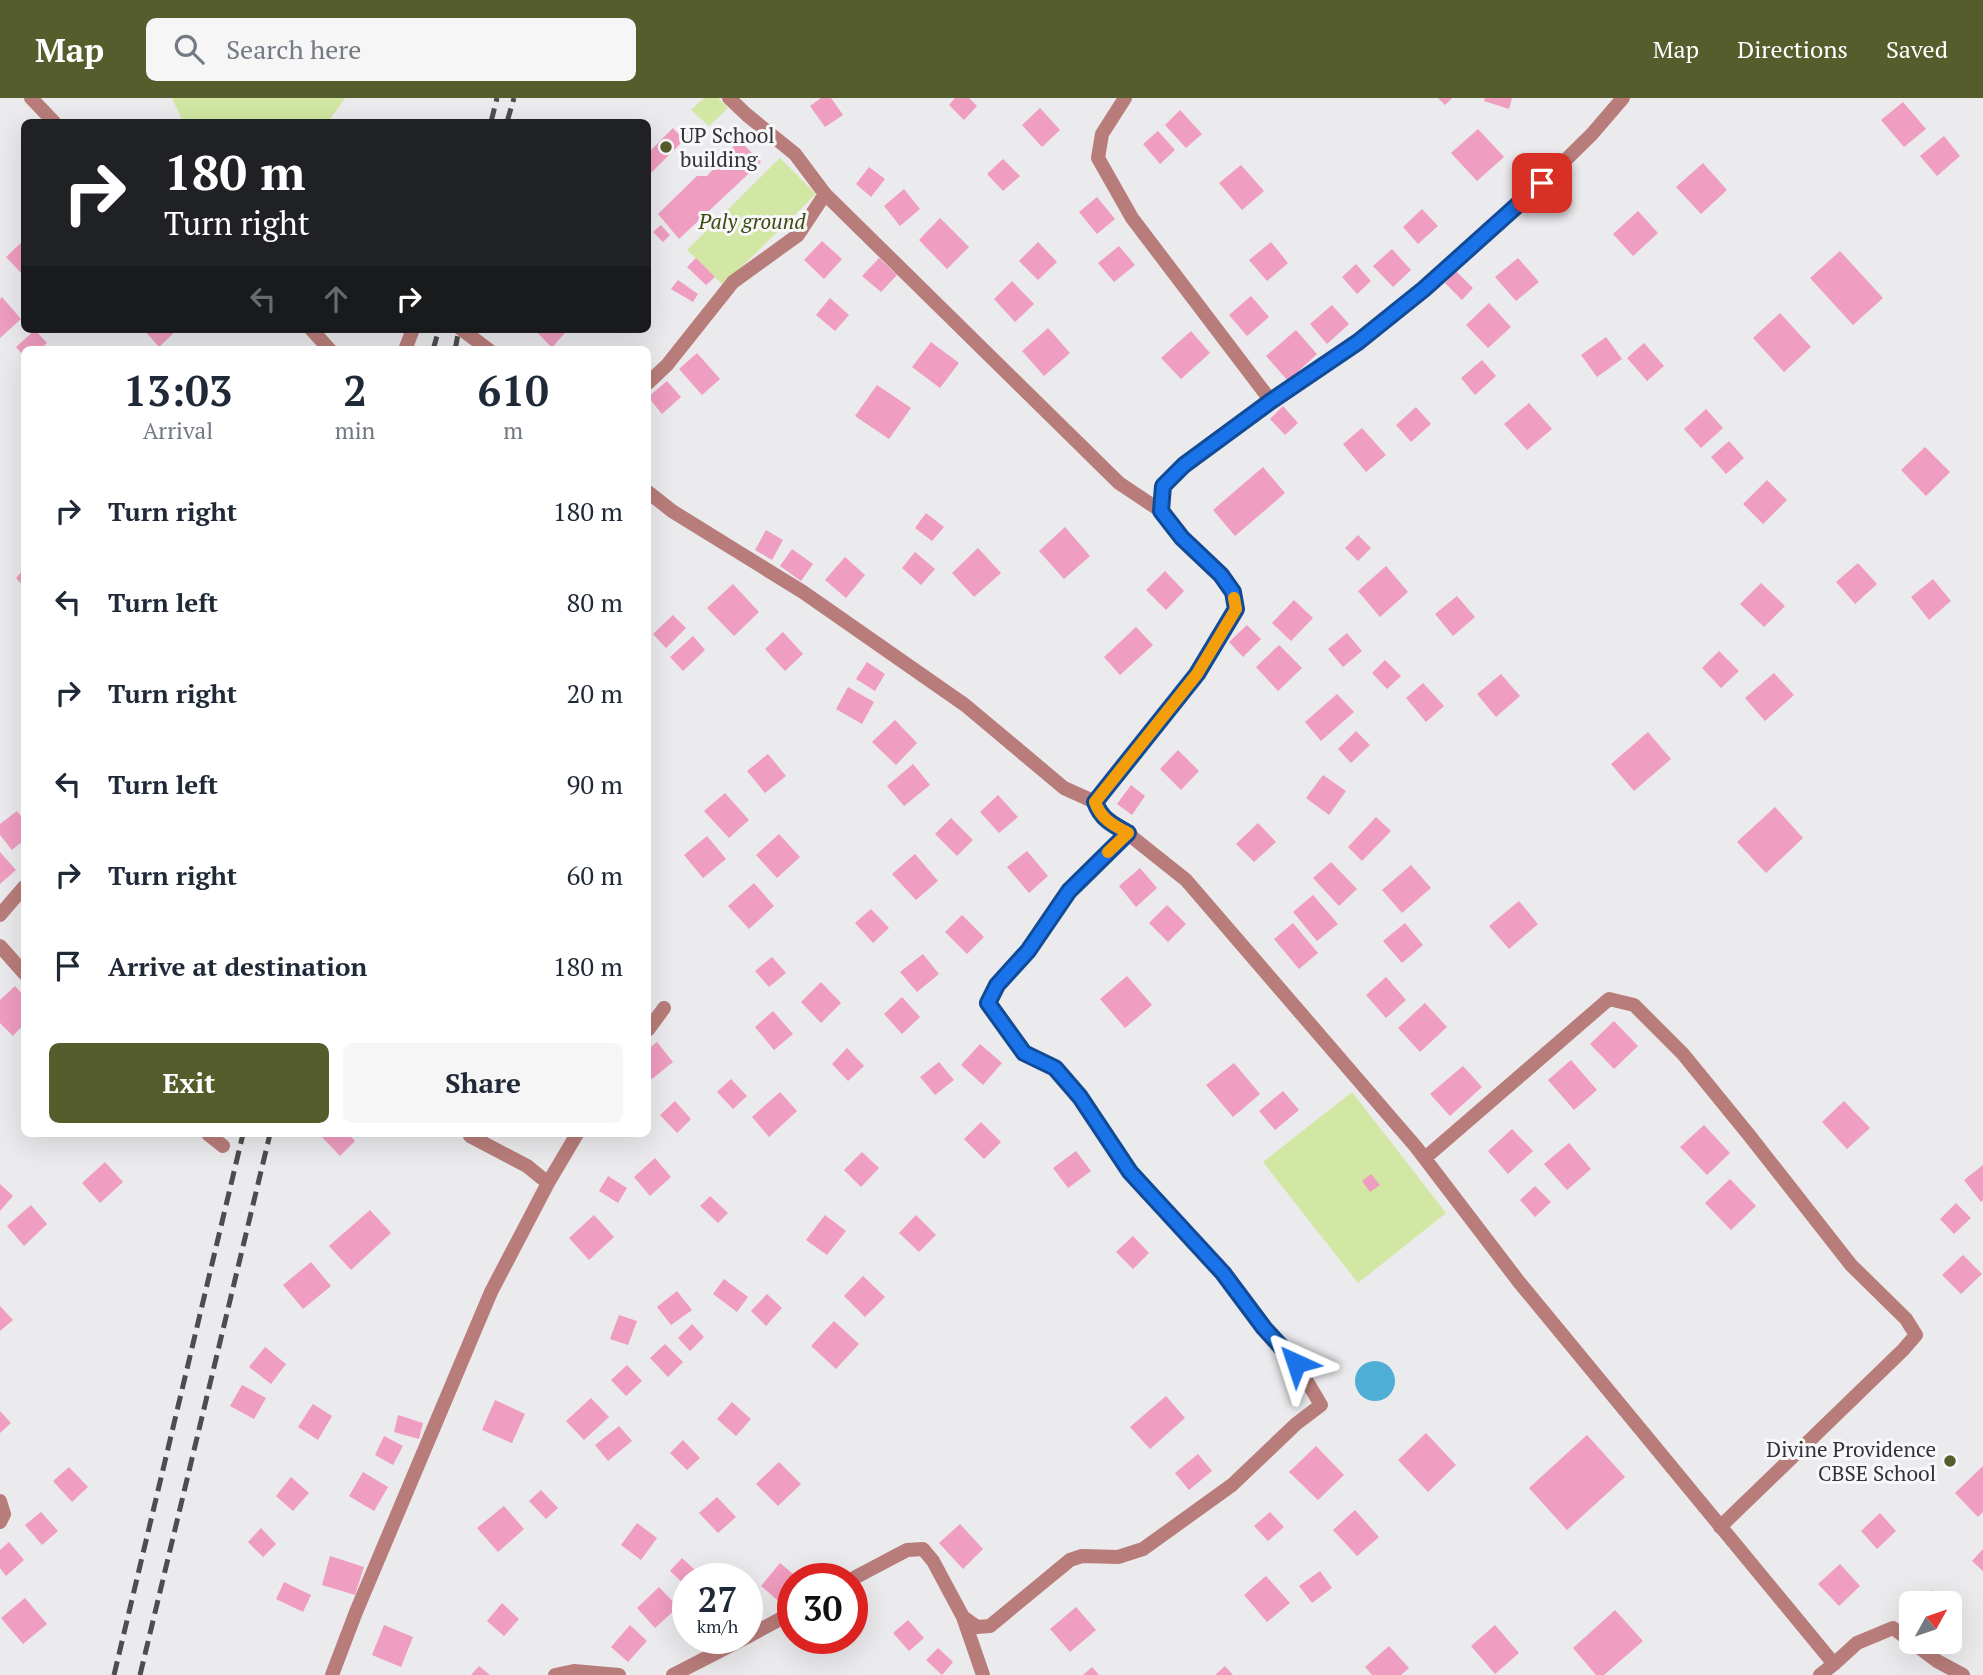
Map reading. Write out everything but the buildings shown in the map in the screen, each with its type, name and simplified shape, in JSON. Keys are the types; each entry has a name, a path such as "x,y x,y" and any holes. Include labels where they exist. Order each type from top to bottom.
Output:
{"street":[{"path":"31,98 51,119"},
{"path":"729,98 795,154 825,194 1119,483 1161,511 1182,538 1221,575 1233,592 1236,609 1197,674 1095,802"},
{"path":"1125,98 1102,134 1098,158 1132,218 1271,401"},
{"path":"1161,511 1163,486 1184,465 1358,342 1424,289 1525,200 1592,134 1621,98"},
{"path":"651,380 667,365 733,282 798,235 825,194"},
{"path":"466,333 484,346"},
{"path":"651,494 672,511 803,592 965,705 1064,788 1095,802 1098,812 1108,822 1128,833 1186,880 1425,1158 1520,1282 1834,1664"},
{"path":"963,1617 977,1627 990,1626 1070,1560 1082,1556 1118,1557 1143,1549 1232,1485 1296,1424 1321,1405 1296,1363 1264,1328 1223,1273 1130,1172 1072,1088 1055,1068 1024,1053 988,1003 997,985 1028,951 1069,891 1128,833"},
{"path":"0,915 21,890"},
{"path":"0,946 21,970"},
{"path":"1425,1158 1609,999 1634,1005 1683,1054 1851,1265 1906,1319 1916,1335 1903,1350 1720,1527"},
{"path":"651,1026 664,1008"},
{"path":"212,1137 223,1146"},
{"path":"472,1137 527,1166 548,1182"},
{"path":"332,1675 491,1292 548,1182 575,1137"},
{"path":"0,1501 4,1514 0,1522"},
{"path":"868,1571 907,1550 923,1549 933,1561 963,1617 983,1675"},
{"path":"1821,1675 1857,1643 1893,1628 1937,1661 1963,1675"},
{"path":"673,1675 713,1654"},
{"path":"555,1675 574,1671 619,1675"}],"green space":[{"path":"172,98 345,98 330,119 182,119"},
{"path":"704,98 718,98 728,108 709,126 691,110"},
{"name":"Paly ground","path":"780,158 816,194 723,285 687,250"},
{"path":"1352,1092 1446,1213 1358,1283 1263,1162"}],"water":[{"path":"1375,1361 1383,1362 1389,1367 1394,1373 1394,1389 1389,1395 1383,1400 1375,1401 1367,1400 1361,1395 1356,1389 1355,1381 1356,1373 1361,1367 1367,1362"}],"railway":[{"path":"492,119 497,98"},
{"path":"508,119 514,98"},
{"path":"434,346 438,333"},
{"path":"456,346 458,333"},
{"path":"114,1675 242,1137"},
{"path":"140,1675 269,1137"}],"slow traffic":[{"path":"1108,852 1128,833 1108,822 1098,812 1095,802 1197,674 1236,609 1234,598"}],"place":[{"name":"UP School building","path":"666,147"},
{"name":"Divine Providence CBSE School","path":"1950,1461"}],"route":[{"path":"1296,1363 1264,1328 1223,1273 1130,1172 1080,1097 1055,1068 1024,1053 988,1003 997,985 1028,951 1069,891 1128,833 1108,822 1098,812 1095,802 1197,674 1236,609 1233,592 1221,575 1182,538 1161,511 1163,486 1184,465 1358,342 1424,289 1542,183"}]}
